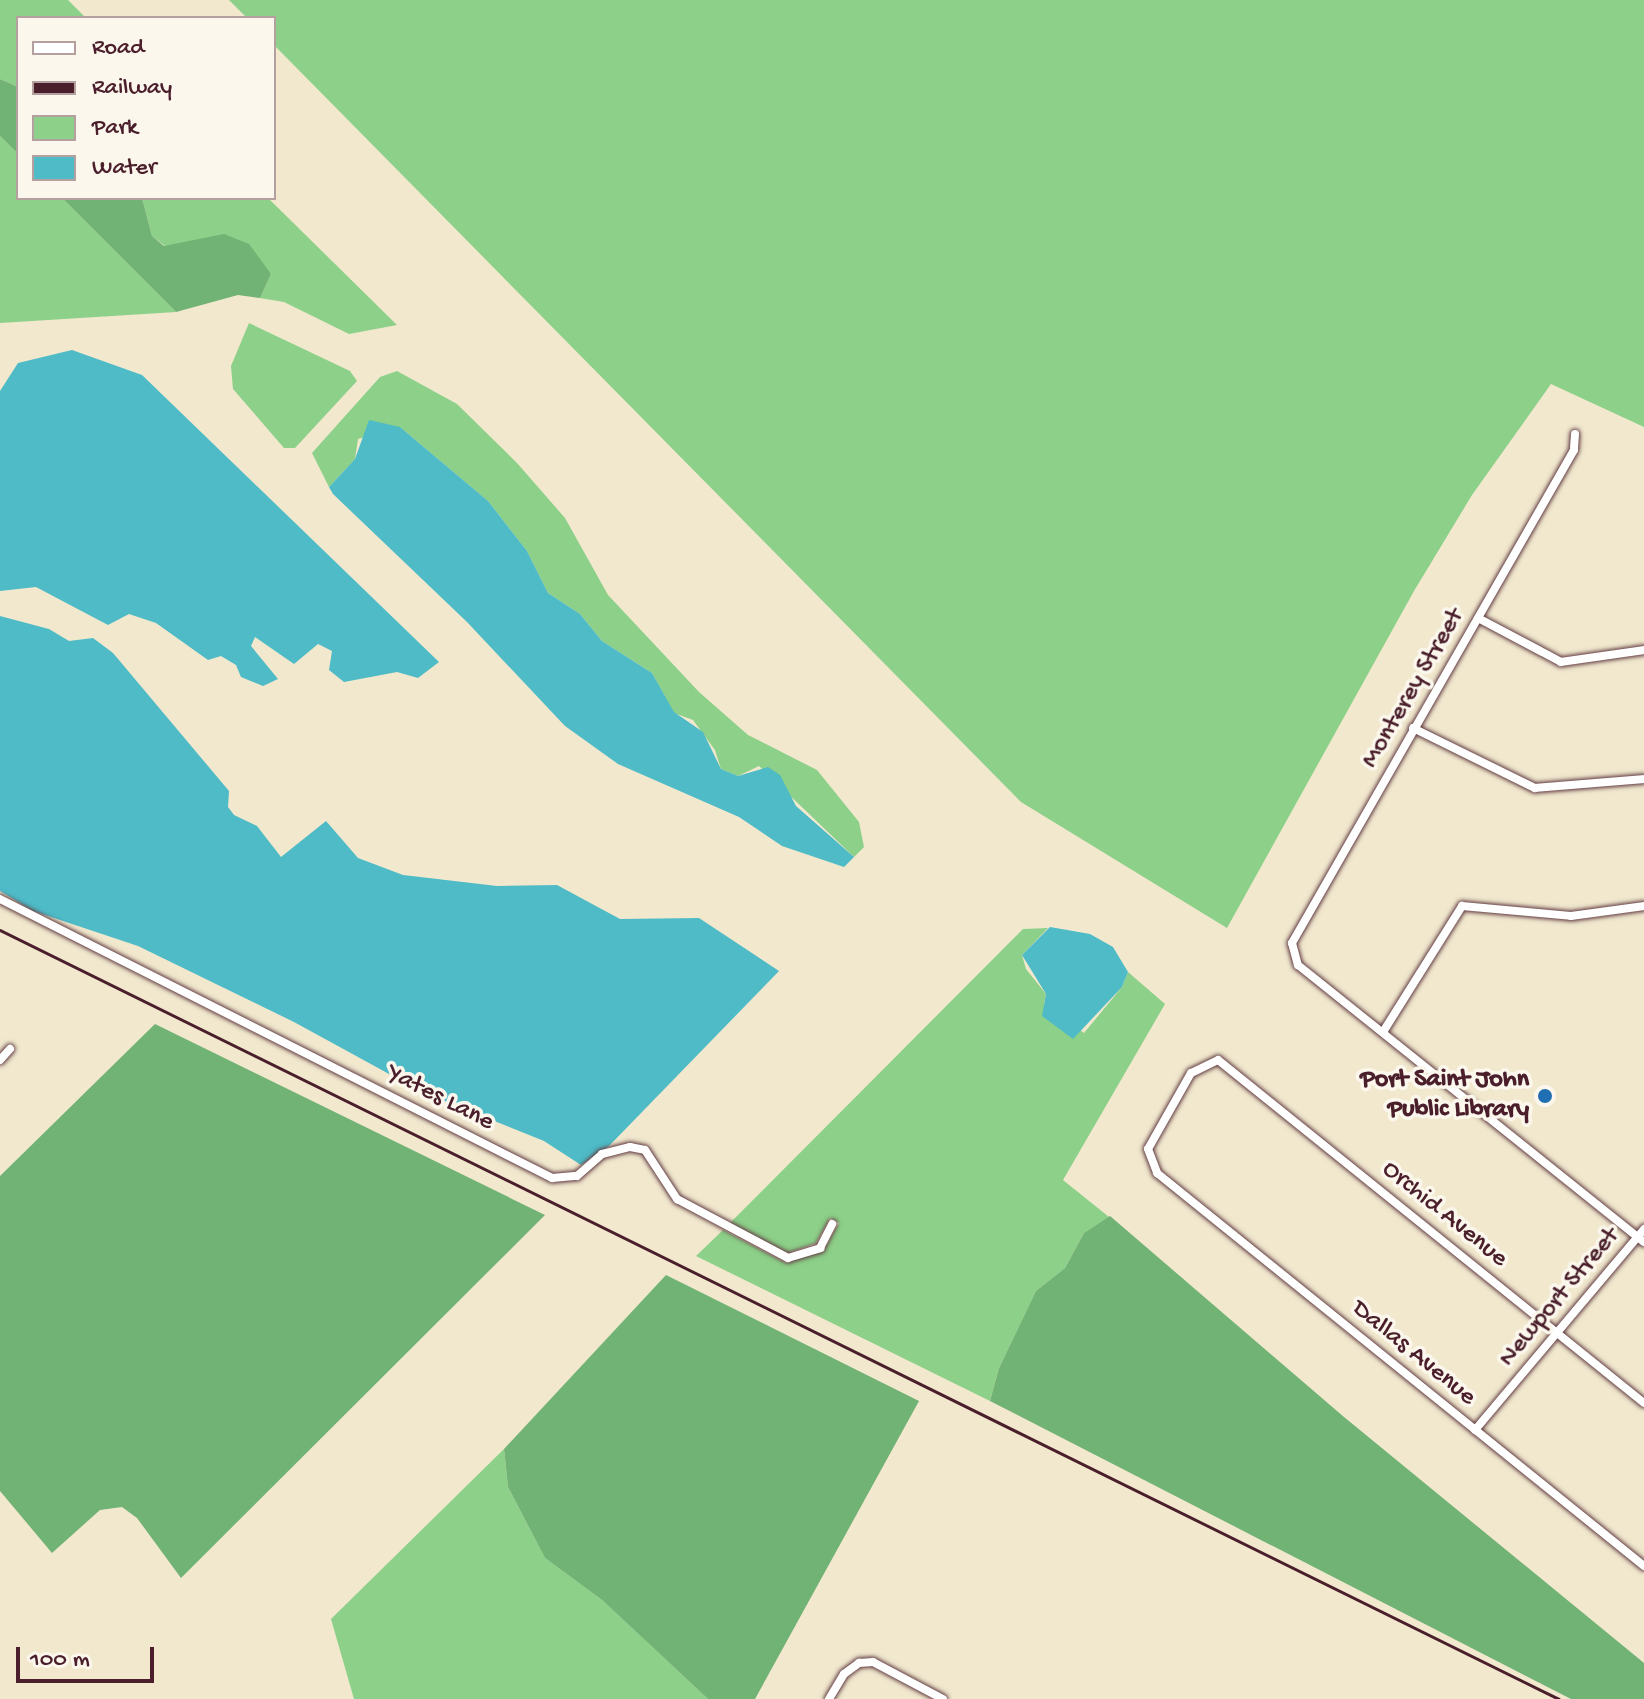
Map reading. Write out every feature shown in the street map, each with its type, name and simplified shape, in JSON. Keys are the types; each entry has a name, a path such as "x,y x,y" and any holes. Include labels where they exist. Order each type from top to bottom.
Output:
{"street":[{"name":"Monterey Street","path":"1383,1032 1298,965 1292,943 1574,450 1575,434"},
{"path":"1478,618 1561,662 1644,650"},
{"path":"1413,728 1535,788 1644,779"},
{"name":"Yates Lane","path":"0,899 552,1178 577,1176 602,1154 630,1147 645,1150 677,1199 788,1258 820,1248 832,1224"},
{"path":"1641,1239 1383,1032 1462,906 1571,916 1644,906"},
{"path":"0,1060 10,1049"},
{"name":"Orchid Avenue","path":"1157,1173 1148,1149 1191,1073 1218,1060 1644,1403"},
{"name":"Dallas Avenue","path":"1157,1173 1644,1566"},
{"name":"Newport Street","path":"1475,1430 1641,1239 1644,1229"},
{"path":"829,1699 844,1674 859,1663 887,1666 943,1699"}],"green space":[{"path":"0,0 68,0 84,16 16,16 16,86 0,79"},
{"path":"229,0 1644,0 1644,427 1551,384 1472,495 1414,591 1227,928 1021,802 276,47 276,16 245,16"},
{"path":"0,79 16,86 16,152 0,136"},
{"path":"0,136 16,152 16,200 64,200 176,312 0,323"},
{"path":"64,200 143,200 152,236 164,246 224,234 249,244 271,274 260,298 238,295 176,312"},
{"path":"143,200 270,200 397,325 349,334 284,302 260,298 271,274 193,243 165,246 152,236"},
{"path":"249,323 350,371 357,381 295,448 284,448 233,389 231,366"},
{"path":"397,371 457,404 517,463 565,518 608,595 699,692 748,735 817,770 859,822 864,847 854,857 759,766 738,776 721,769 715,750 693,720 674,713 652,673 602,641 580,614 548,593 527,551 488,501 400,427 358,439 355,459 329,487 312,453 380,377"},
{"path":"1048,928 1022,955 1026,969 1046,994 1044,1004 1084,1033 1122,987 1128,972 1165,1004 1063,1180 1109,1217 1084,1233 1065,1268 1036,1291 999,1368 990,1401 696,1256 723,1230 786,1263 824,1250 839,1223 830,1218 816,1243 788,1253 730,1223 1023,929"},
{"path":"155,1024 545,1215 181,1578 137,1518 122,1507 100,1510 52,1553 0,1491 0,1176"},
{"path":"1110,1216 1344,1417 1644,1663 1644,1699 1571,1699 990,1401 999,1368 1036,1291 1065,1268 1084,1233"},
{"path":"666,1275 919,1401 755,1699 708,1699 602,1600 545,1558 508,1487 504,1449"},
{"path":"504,1449 508,1487 545,1558 602,1600 708,1699 354,1699 331,1619"}],"water":[{"path":"72,350 142,375 439,662 418,678 397,672 344,682 329,670 332,651 318,644 294,664 255,637 251,646 278,679 263,686 241,677 236,665 221,656 208,660 156,623 129,614 108,625 36,587 0,591 0,391 18,363"},
{"path":"369,420 400,427 488,501 527,551 548,593 580,614 602,641 652,673 674,712 703,732 721,769 738,776 768,767 780,775 796,806 854,857 844,867 782,846 739,817 618,764 565,726 467,622 333,494 329,487 355,459"},
{"path":"0,616 49,629 69,641 93,638 113,653 229,791 228,807 234,815 257,826 281,857 326,821 358,858 403,875 497,886 557,885 620,919 699,918 779,971 609,1146 581,1165 544,1141 422,1092 294,1022 138,946 33,911 0,891"},
{"path":"1050,927 1090,934 1113,947 1128,972 1122,987 1073,1039 1042,1016 1046,994 1022,955"}],"railway":[{"path":"0,930 1559,1699"}],"place":[{"name":"Port Saint John Public Library","path":"1545,1096"}]}
